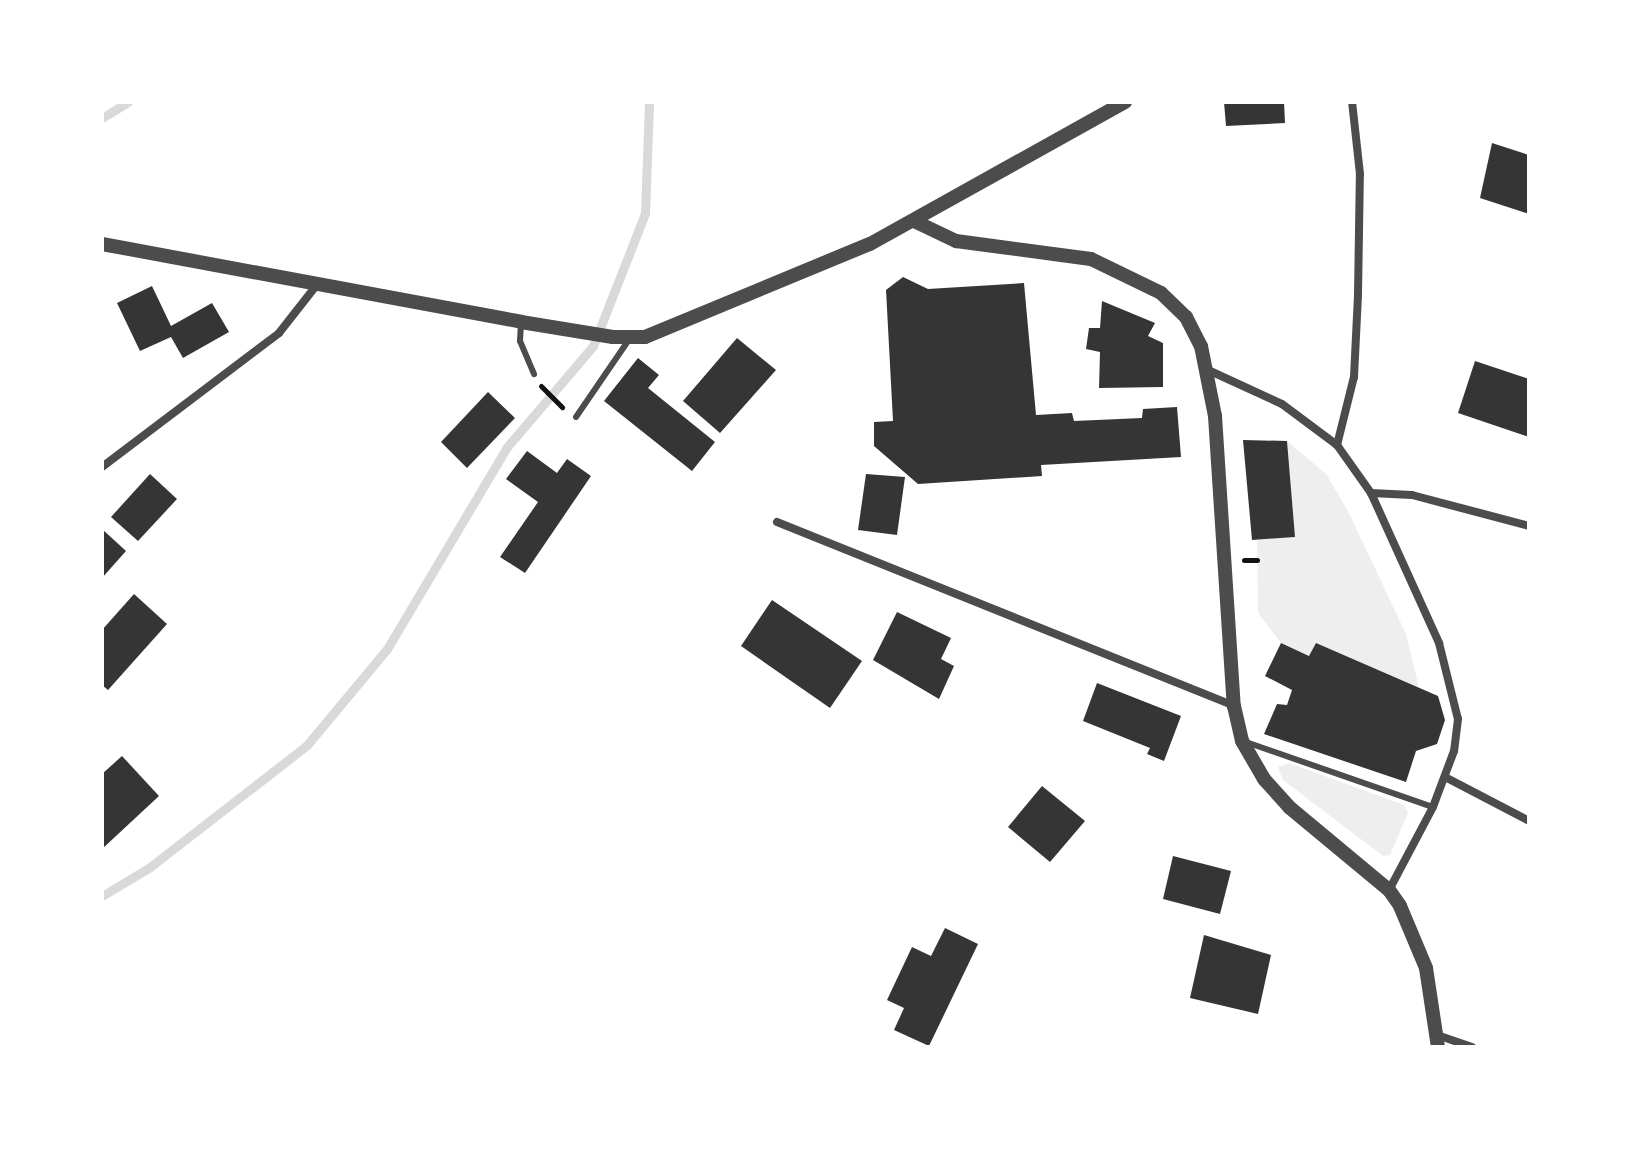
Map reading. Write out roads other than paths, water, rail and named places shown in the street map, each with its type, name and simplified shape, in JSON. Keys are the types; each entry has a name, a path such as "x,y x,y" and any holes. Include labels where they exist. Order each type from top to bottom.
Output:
{"street":[{"path":"102,244 316,286 630,338 674,327 914,221 1125,102"},
{"path":"1337,445 1354,377 1358,295 1360,174 1352,102"},
{"path":"914,221 956,241 1062,251 1127,273 1161,293 1186,317 1208,370 1223,493 1234,706 1242,741 1264,779 1289,807 1389,890 1419,946 1438,1041 1472,1047"},
{"path":"102,467 279,333 316,286"},
{"path":"1208,370 1282,404 1337,445 1371,493 1439,643 1453,687 1458,719 1445,777 1433,807 1389,890"},
{"path":"1371,493 1412,495 1529,526"},
{"path":"777,522 1234,706"},
{"path":"1445,777 1529,821"}],"lane":[{"path":"521,322 520,341 534,374"},
{"path":"576,417 630,338"},
{"path":"1242,741 1433,807"}],"waterway":[{"path":"102,118 128,102"},
{"path":"102,896 150,867 307,745 387,649 507,447 593,346 645,213 649,102"}]}
